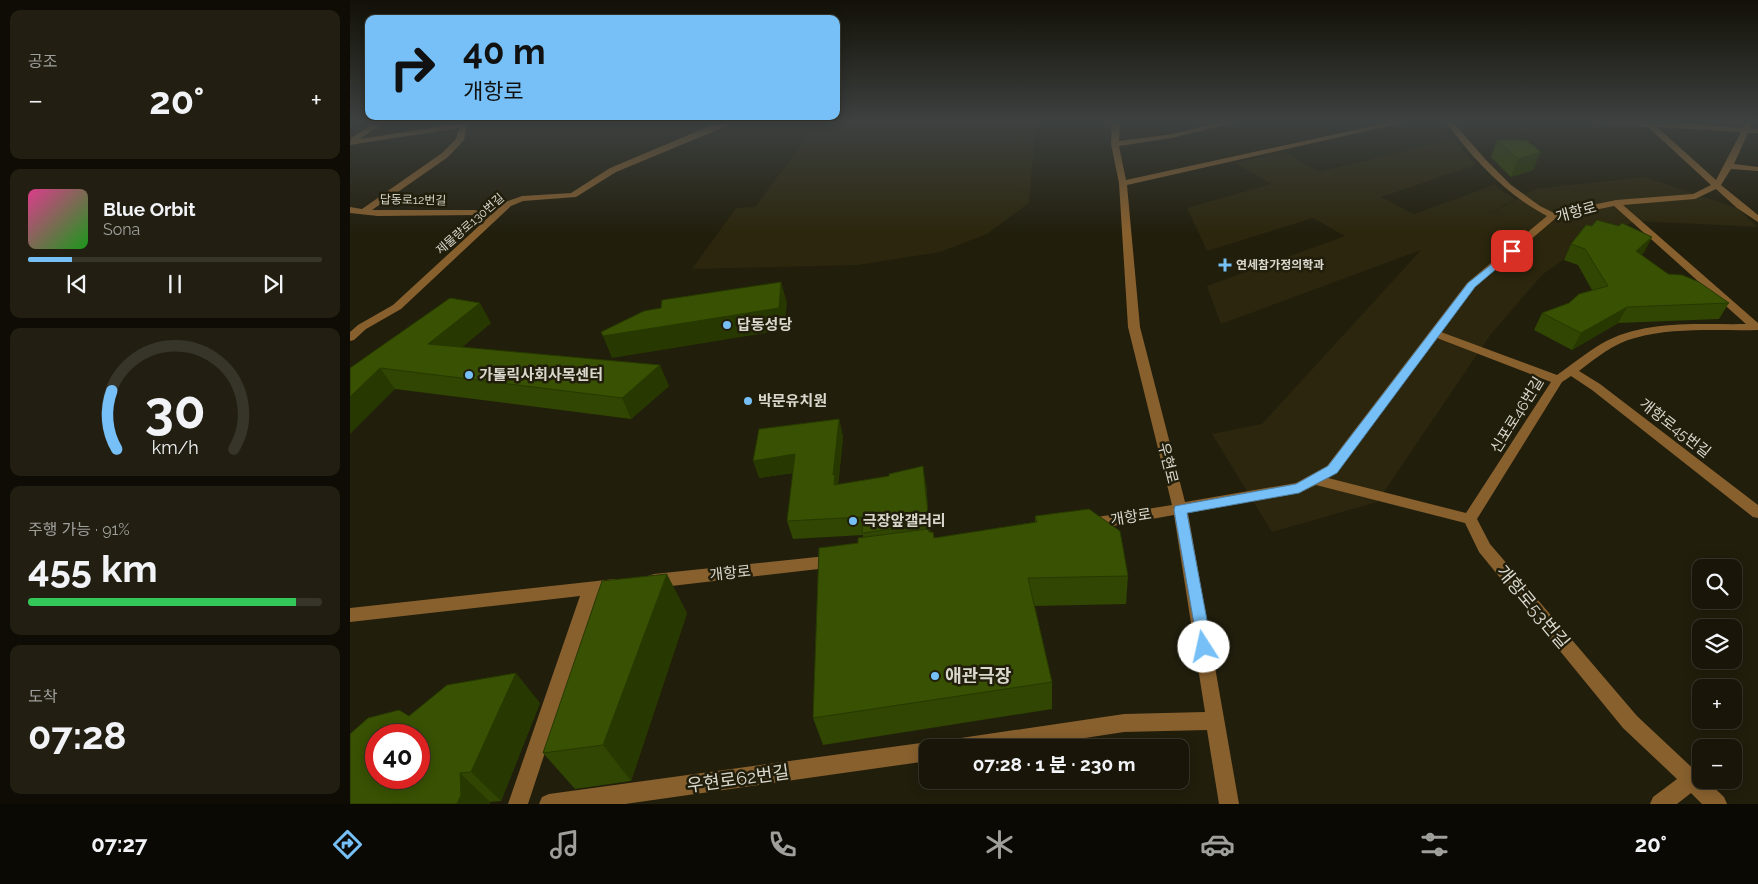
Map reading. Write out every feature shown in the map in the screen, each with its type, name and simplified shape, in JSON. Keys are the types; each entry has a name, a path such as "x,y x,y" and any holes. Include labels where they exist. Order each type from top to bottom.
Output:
{"street":[{"path":"363,212 440,159"},
{"name":"제물량로130번길","path":"350,338 362,327 397,307 508,204 522,199 573,195 613,170 640,159"},
{"name":"우현로","path":"1118,159 1123,182 1134,327 1180,510 1230,804"},
{"path":"1123,182 1233,159"},
{"path":"1479,159 1506,187 1538,210 1553,216"},
{"path":"1688,159 1740,206 1758,219"},
{"path":"1717,185 1732,159"},
{"path":"1729,166 1758,169"},
{"name":"개항로","path":"1075,526 1180,510 1299,488 1332,470 1471,285 1553,216 1616,203 1694,196 1717,185"},
{"name":"신포로46번길","path":"1616,203 1757,327"},
{"path":"1740,206 1758,207"},
{"name":"답동로12번길","path":"350,210 363,212 475,214"},
{"name":"신포로46번길","path":"1470,520 1558,380 1606,346 1631,335 1664,328 1757,327"},
{"path":"1436,334 1558,380"},
{"name":"개항로45번길","path":"1571,370 1596,387 1758,513"},
{"path":"1314,480 1470,520"},
{"name":"개항로53번길","path":"1470,520 1484,548 1624,715 1717,804"},
{"name":"개항로","path":"350,616 855,559"},
{"path":"518,804 591,589"},
{"path":"1013,739 1124,722 1216,721"},
{"name":"우현로62번길","path":"549,804 739,779 919,752"},
{"path":"1660,804 1691,780"}],"shaded area":[{"path":"791,159 1033,159 1029,203 987,234 940,252 858,265 692,269 736,208 755,207"},
{"path":"1255,159 1296,159 1319,172 1374,159 1470,159 1476,165 1381,197 1414,214 1494,185 1515,199 1480,219 1535,189 1645,177 1737,208 1758,227 1639,221 1601,233 1542,275 1491,334 1377,502 1272,532 1212,434 1262,424 1421,250 1221,324 1207,286 1345,236 1313,218 1207,251 1187,208 1271,184 1235,163"}],"building":[{"path":"1597,220 1619,226 1622,223 1652,237 1636,251 1668,274 1682,275 1699,282 1729,303 1627,307 1581,333 1542,313 1569,303 1579,294 1608,286 1585,249 1571,244 1586,225 1592,226"},
{"path":"781,282 779,308 603,336 601,332 644,311 661,308 662,300"},
{"path":"450,298 480,303 428,344 660,365 622,398 380,368 350,397 350,368"},
{"path":"839,419 833,475 835,474 834,485 889,476 889,474 923,466 929,524 862,533 863,517 787,521 795,454 753,461 759,429"},
{"path":"1089,509 1120,531 1128,576 1028,578 1052,682 813,718 819,548 858,543 858,538 928,529 929,532 933,532 934,538 1037,522 1035,516"},
{"path":"667,574 603,745 543,753 602,581"},
{"path":"516,673 471,772 460,773 461,795 457,804 350,804 350,734 368,718 399,710 409,716 447,685"}],"place":[{"name":"연세참가정의학과","path":"1225,265"},
{"name":"답동성당","path":"727,325"},
{"name":"가톨릭사회사목센터","path":"469,375"},
{"name":"박문유치원","path":"748,401"},
{"name":"극장앞갤러리","path":"853,521"},
{"name":"애관극장","path":"935,676"}],"route":[{"path":"1204,647 1180,510 1299,488 1332,470 1471,285 1512,251"}]}
